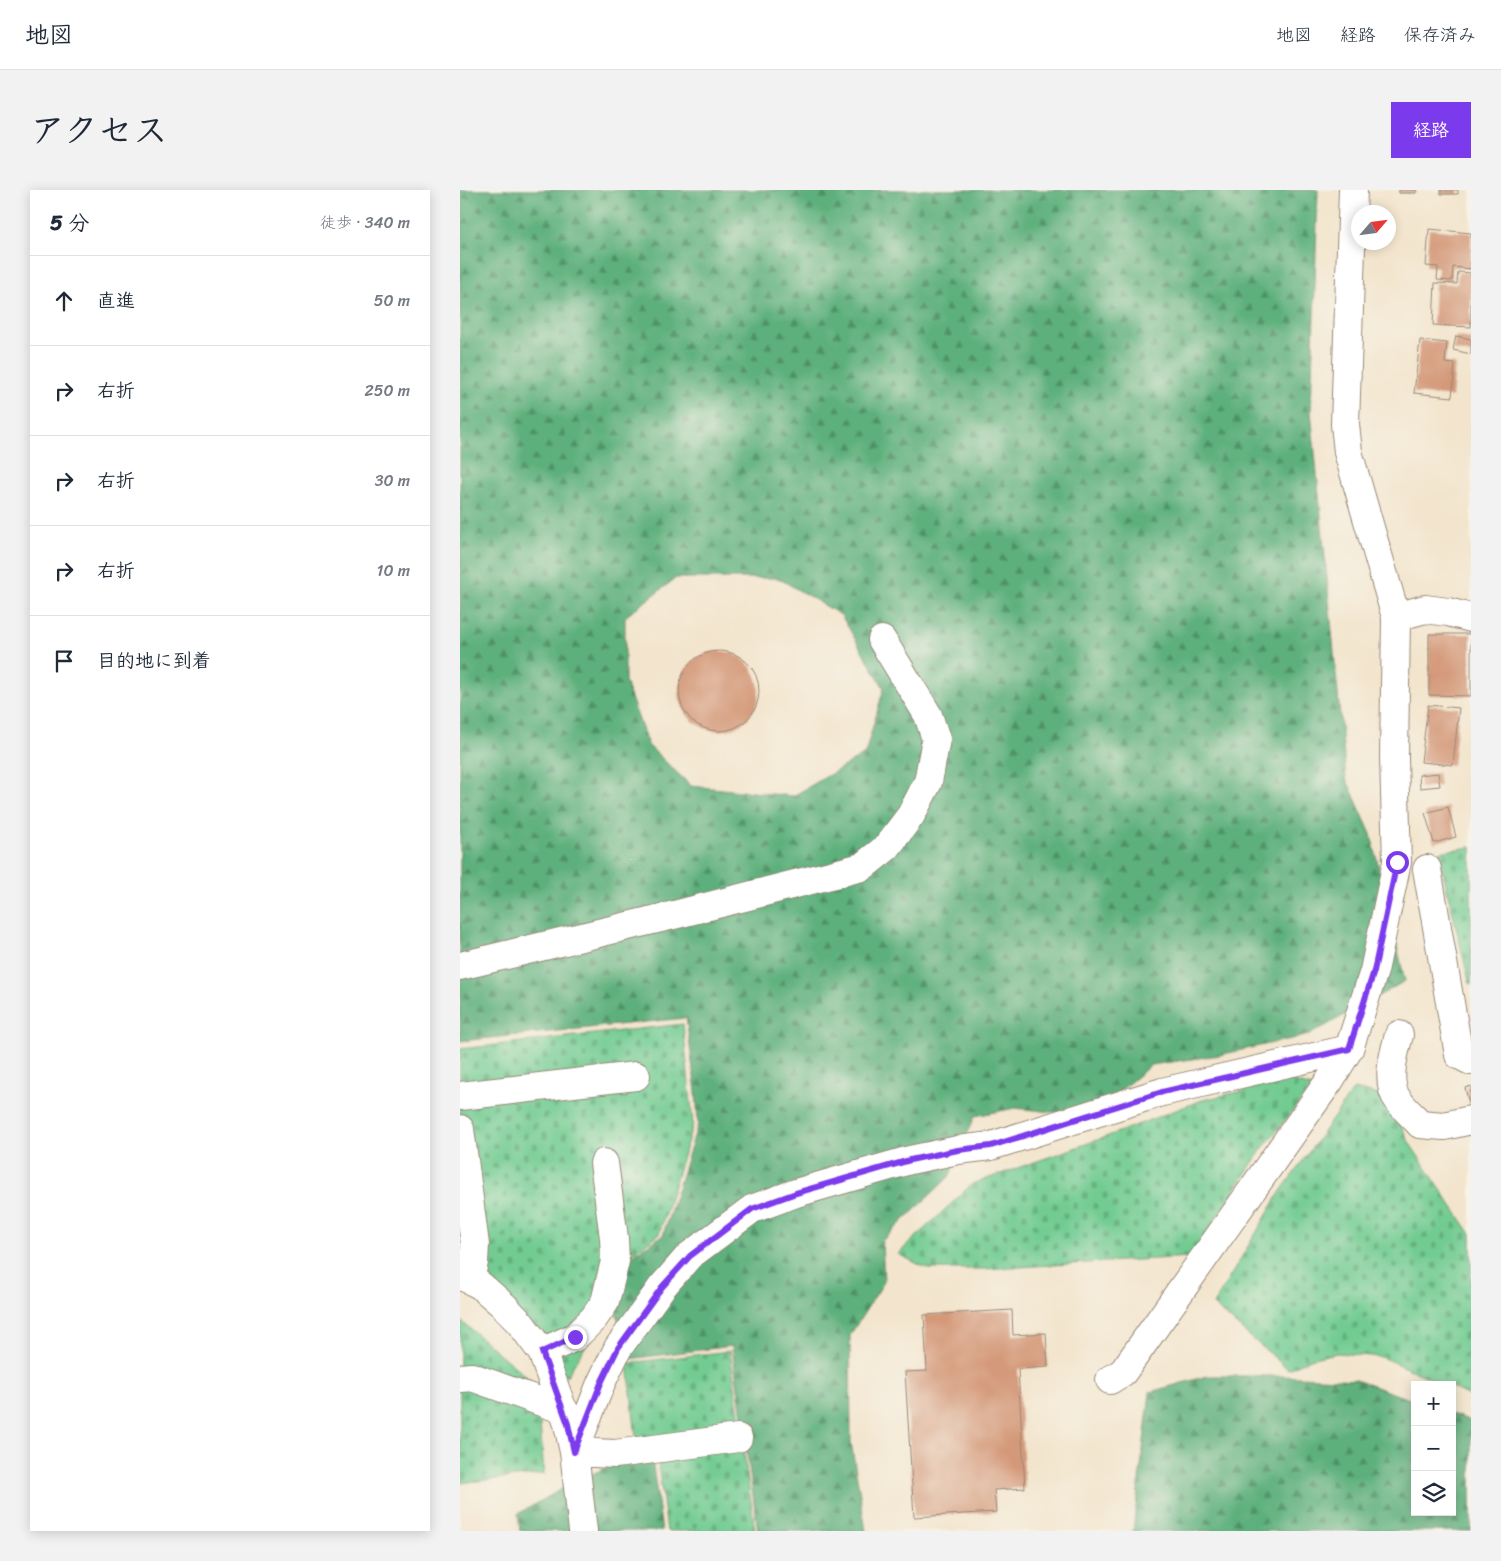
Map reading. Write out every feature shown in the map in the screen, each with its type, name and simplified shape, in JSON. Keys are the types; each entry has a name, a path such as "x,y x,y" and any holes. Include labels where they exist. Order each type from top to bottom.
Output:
{"street":[{"path":"1110,1380 1123,1372 1330,1080 1349,1049 1374,971 1397,862 1394,758 1396,617 1348,452 1345,424 1353,190"},
{"path":"1396,617 1425,609 1471,618"},
{"path":"460,966 674,915 862,867 887,847 911,816 928,782 936,738 928,714 882,640"},
{"path":"1427,869 1459,1056 1471,1061"},
{"path":"1399,1035 1395,1049 1391,1081 1397,1099 1420,1124 1444,1126 1471,1120"},
{"path":"574,1452 601,1383 618,1348 657,1294 690,1256 752,1209 796,1193 910,1160 958,1150 991,1146 1162,1092 1349,1049"},
{"path":"460,1096 636,1076"},
{"path":"460,1129 475,1245 474,1262 465,1278 480,1285 503,1305 521,1324 542,1352 568,1424 574,1452 583,1531"},
{"path":"542,1352 575,1337 594,1318 604,1302 615,1261 614,1238 604,1164"},
{"path":"460,1378 472,1377 564,1410"},
{"path":"574,1452 615,1454 738,1438"}],"green space":[{"path":"460,190 1318,190 1311,411 1346,778 1371,834 1405,981 1309,1035 1219,1055 1151,1065 1089,1116 1015,1108 975,1116 949,1177 882,1241 884,1282 850,1335 851,1442 866,1531 758,1531 732,1346 628,1359 615,1307 629,1258 663,1235 698,1124 696,1091 686,1018 460,1041","holes":["676,578 778,578 841,615 884,688 865,754 793,796 691,786 648,745 625,681 625,617"]},
{"path":"1471,847 1471,985 1438,852"},
{"path":"683,1024 693,1124 659,1234 626,1258 605,1316 566,1377 460,1265 460,1049"},
{"path":"1269,1075 1312,1087 1262,1149 1190,1257 984,1269 928,1269 898,1254 972,1184 1100,1139 1202,1100 1243,1091"},
{"path":"1354,1089 1388,1097 1410,1144 1471,1234 1471,1397 1456,1390 1456,1381 1437,1381 1381,1357 1337,1353 1313,1358 1288,1369 1213,1305 1281,1191"},
{"path":"460,1320 528,1378 539,1411 544,1474 460,1483"},
{"path":"730,1351 755,1531 667,1531 657,1455 638,1457 628,1363"},
{"path":"1207,1376 1282,1376 1356,1380 1411,1400 1411,1516 1456,1516 1456,1415 1471,1421 1471,1531 1133,1531 1150,1392"},
{"path":"652,1459 662,1531 520,1531 518,1514 565,1487 609,1466"}],"building":[{"path":"1399,190 1416,190 1416,193 1399,193"},
{"path":"1441,190 1458,190 1458,194 1441,194"},
{"path":"1429,229 1471,233 1471,269 1453,267 1452,281 1437,280 1438,267 1426,266"},
{"path":"1458,272 1471,273 1471,327 1433,325 1435,283 1457,284"},
{"path":"1456,336 1471,339 1471,354 1453,350"},
{"path":"1420,340 1447,343 1445,363 1455,364 1452,397 1414,393"},
{"path":"1429,634 1471,634 1471,696 1429,695"},
{"path":"719,651 734,654 747,663 756,676 759,691 756,706 747,719 734,728 719,731 704,728 691,719 682,706 679,691 682,676 691,663 704,654"},
{"path":"1428,705 1459,708 1453,765 1421,762"},
{"path":"1438,773 1440,786 1420,788 1419,775"},
{"path":"1448,807 1456,837 1434,843 1425,813"},
{"path":"1471,1086 1471,1107 1470,1107 1465,1088"},
{"path":"1012,1310 1013,1335 1046,1333 1048,1367 1018,1369 1025,1488 994,1490 996,1512 914,1517 905,1372 927,1371 924,1315"}],"route":[{"path":"575,1337 542,1352 568,1424 574,1452 601,1383 618,1348 662,1287 690,1256 752,1209 796,1193 910,1160 958,1150 991,1146 1162,1092 1349,1049 1374,971 1397,862"}]}
